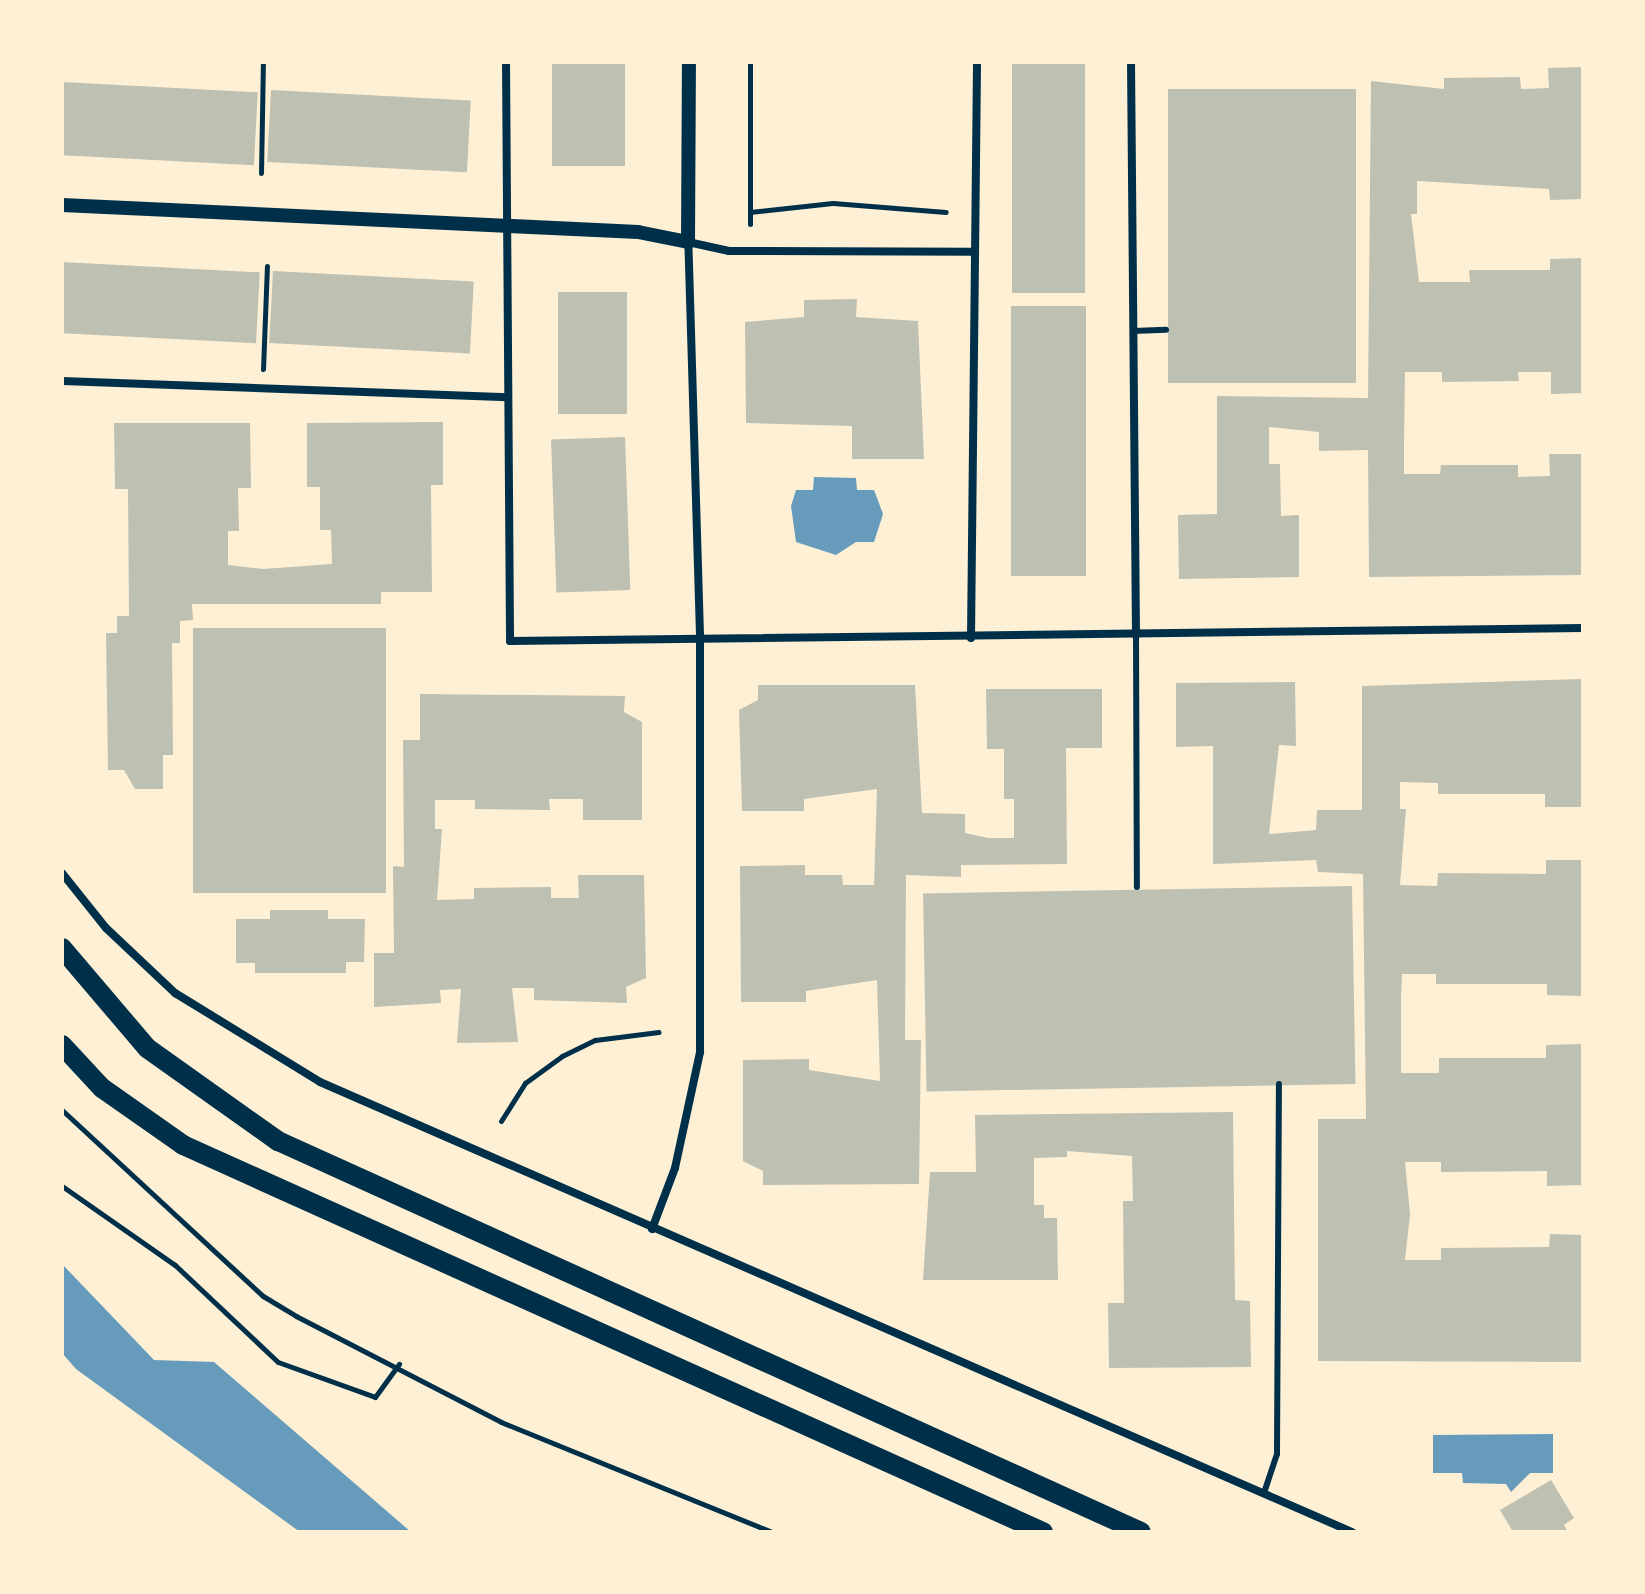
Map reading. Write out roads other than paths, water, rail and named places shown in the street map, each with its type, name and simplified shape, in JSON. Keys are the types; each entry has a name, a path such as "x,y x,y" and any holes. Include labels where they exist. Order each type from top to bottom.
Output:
{"main road":[{"path":"62,948 147,1048 278,1141 1141,1532"},
{"path":"62,1045 102,1088 183,1145 1043,1532"}],"street":[{"path":"506,62 510,641 700,635 971,638 1583,628"},
{"path":"652,1229 675,1168 700,1052 700,635 688,242 689,62"},
{"path":"971,638 977,62"},
{"path":"1131,62 1136,635"},
{"path":"62,205 638,232 729,251 973,252"},
{"path":"62,381 508,397"},
{"path":"62,873 106,928 175,993 251,1045 652,1229 1352,1532"}],"lane":[{"path":"1133,331 1166,330"},
{"path":"1136,635 1137,887"},
{"path":"1264,1493 1277,1454 1279,1084"}],"water":[{"path":"814,477 856,478 857,490 874,490 883,514 874,542 856,542 836,555 796,542 791,506 796,490 813,490"},
{"path":"62,1264 154,1360 214,1362 411,1532 300,1532 76,1369 62,1353"},
{"path":"1553,1434 1553,1473 1530,1473 1511,1492 1506,1484 1463,1483 1462,1473 1433,1473 1433,1435"}]}
